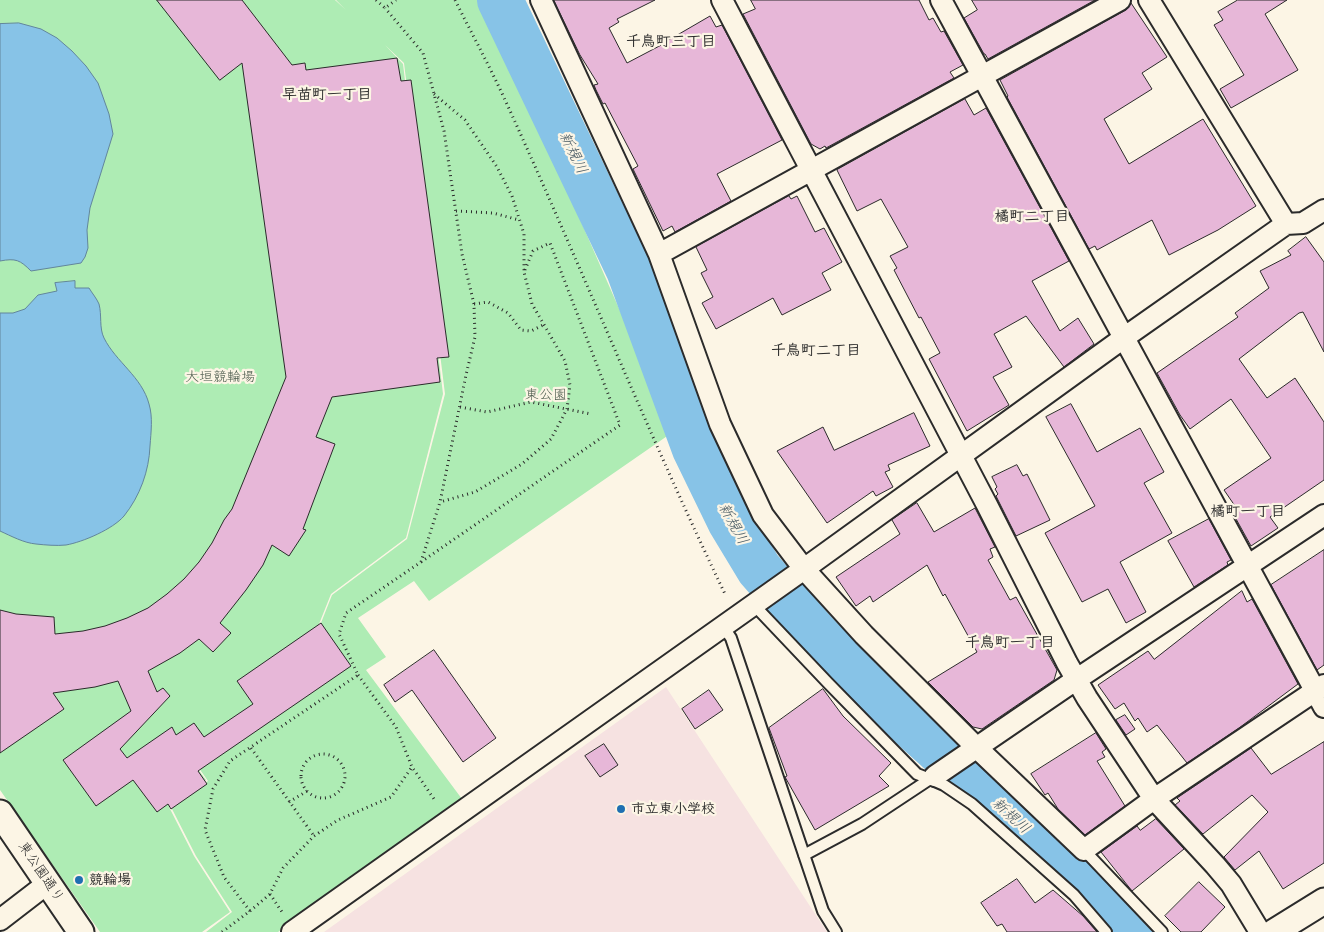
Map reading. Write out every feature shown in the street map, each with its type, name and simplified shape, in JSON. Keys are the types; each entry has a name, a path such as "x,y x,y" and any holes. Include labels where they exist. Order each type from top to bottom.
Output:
{"street":[{"path":"541,0 659,254 720,424 763,515 801,571 973,750 1084,850 1154,799 1321,694 1247,566 1125,337 941,0"},
{"path":"722,0 1087,698 1154,799 1216,865 1231,884 1260,932"},
{"path":"659,254 1120,0"},
{"path":"1149,0 1286,224"},
{"path":"292,932 730,622 1125,337 1286,224 1303,223 1324,210"},
{"path":"933,778 1077,679 1324,515"},
{"name":"東公園通り","path":"0,813 81,932"},
{"path":"0,920 48,883"},
{"path":"1274,932 1324,901"}],"lane":[{"path":"756,603 828,684 917,774 933,778 972,804 1074,896 1106,932"},
{"path":"730,622 731,638 823,912 836,932"},
{"path":"804,855 862,824 933,778"},
{"path":"1084,850 1162,932"}],"path":[{"path":"376,0 423,53 444,131 462,254 474,304 475,337 440,502 420,562"},
{"path":"385,8 396,0"},
{"path":"455,0 505,100 582,272 682,504 730,622"},
{"path":"434,94 465,120 491,159 512,196 524,234 524,272 532,304 565,360 570,385 567,409 551,439 522,464 475,492 440,502"},
{"path":"456,212 493,213 520,220"},
{"path":"449,821 412,767 396,727 358,675 339,634 346,614 620,425 550,244 533,251 524,272"},
{"path":"474,304 488,302 508,313 521,330 531,331 545,324"},
{"path":"460,407 487,412 531,402 591,414"},
{"path":"250,912 224,877 205,830 213,789 230,761 358,675"},
{"path":"251,748 314,836"},
{"path":"320,754 327,754 339,761 343,766 345,780 338,792 326,798 312,795 307,791 301,778 301,772 308,760 320,754"},
{"path":"222,932 250,912 270,894 283,868 314,836 338,820 391,797 412,767"},
{"path":"289,802 307,791"}],"shaded area":[{"name":"市立東小学校","path":"666,687 827,932 324,932"}],"green space":[{"name":"大垣競輪場","path":"0,0 335,0 346,10 336,0 480,0 509,57 673,432 429,601 414,581 358,618 386,657 366,670 462,799 278,932 206,932 232,912 196,856 171,807 208,781 196,764 340,665 319,628 332,595 407,539 445,394 404,63 385,45 403,64 443,394 406,538 331,594 317,629 338,664 194,764 206,780 169,807 194,856 230,912 202,932 100,932 0,790"}],"water":[{"path":"19,23 41,29 57,38 86,66 98,83 109,114 113,134 90,208 87,230 88,248 85,257 81,263 31,271 24,264 17,261 0,261 0,24"},
{"path":"75,281 75,288 89,288 97,300 100,308 104,338 146,394 151,419 148,465 143,483 135,500 124,516 113,526 89,538 66,545 31,543 0,531 0,313 13,313 25,309 38,295 57,291 55,283"}],"building":[{"path":"157,0 242,0 292,65 305,63 306,70 397,58 401,81 411,80 449,357 437,358 440,382 332,397 316,437 335,444 303,529 306,530 289,556 272,545 263,565 220,623 231,633 213,652 199,639 180,653 148,671 157,692 163,688 170,696 120,749 127,758 172,727 176,735 194,723 204,737 253,704 237,681 321,623 351,666 198,771 207,784 171,809 168,804 157,812 133,780 96,806 63,760 131,711 118,681 95,687 53,693 64,709 0,753 0,610 16,614 54,617 55,634 105,626 148,608 167,594 199,562 232,509 286,377 242,63 220,80"},
{"path":"554,0 655,0 617,19 619,22 609,28 627,63 710,16 716,27 722,25 782,140 717,174 731,201 675,232 672,226 663,231 633,169 638,166 605,103 603,104 594,85 598,84 580,55"},
{"path":"751,0 919,0 929,20 933,18 941,32 944,31 963,65 950,72 954,78 826,148 825,146 820,149 811,144 743,14 755,9"},
{"path":"972,0 1095,0 988,59 964,18 977,10"},
{"path":"1238,0 1287,0 1265,14 1298,70 1231,108 1220,89 1244,75 1214,25 1223,20 1218,12"},
{"path":"1131,3 1167,57 1142,73 1152,89 1104,119 1129,164 1203,119 1256,206 1218,230 1169,255 1152,220 1097,250 1095,246 1089,249 1007,97 1000,80 1126,10"},
{"path":"965,99 974,115 986,108 1069,261 1032,281 1060,331 1078,318 1094,344 1064,367 1026,316 994,334 1012,367 993,377 1009,405 967,431 929,359 940,353 894,270 897,268 890,256 908,247 881,199 857,211 837,170"},
{"path":"789,196 791,199 797,196 815,232 824,228 842,262 822,273 831,290 782,315 773,298 716,329 702,303 713,297 701,273 707,270 696,247"},
{"path":"1306,237 1324,262 1324,352 1303,312 1299,313 1239,359 1267,398 1295,378 1324,422 1324,480 1270,517 1278,528 1251,546 1230,508 1235,506 1224,490 1271,458 1231,399 1190,429 1180,415 1157,373 1238,317 1235,313 1269,288 1260,271 1291,255 1288,251"},
{"path":"1071,404 1097,452 1140,428 1164,472 1144,483 1172,533 1120,562 1146,612 1126,623 1108,589 1082,602 1045,533 1095,506 1046,417"},
{"path":"914,413 930,446 888,465 890,470 885,472 893,487 876,496 873,491 827,523 777,451 823,427 834,450"},
{"path":"1017,465 1023,476 1027,474 1050,520 1016,536 996,496 998,494 995,489 997,487 992,477"},
{"path":"917,503 934,532 975,508 995,547 990,549 993,557 988,560 1010,600 1016,597 1057,670 1054,680 982,729 973,727 928,682 977,652 945,594 943,596 927,565 873,602 870,596 856,606 836,577 900,534 892,520"},
{"path":"1209,519 1231,560 1227,562 1228,565 1194,587 1168,541"},
{"path":"1324,550 1324,665 1317,670 1271,585"},
{"path":"1242,591 1247,602 1252,599 1298,684 1239,728 1187,763 1157,725 1147,732 1138,718 1135,721 1124,703 1115,709 1098,685 1148,651 1154,659"},
{"path":"434,650 496,738 463,762 412,690 395,702 384,685"},
{"path":"823,689 843,716 891,763 879,776 889,786 815,830 785,777 787,776 769,728"},
{"path":"709,690 723,710 695,729 682,709"},
{"path":"1125,715 1135,729 1126,735 1116,720"},
{"path":"1096,733 1106,749 1102,752 1105,757 1097,761 1125,806 1085,835 1058,809 1048,793 1045,795 1031,774"},
{"path":"1324,742 1324,863 1283,889 1259,851 1235,870 1224,857 1268,812 1252,795 1203,834 1175,805 1180,801 1177,798 1251,748 1271,774"},
{"path":"604,744 618,765 600,777 585,756"},
{"path":"1156,819 1184,849 1132,891 1101,852 1137,826 1140,830"},
{"path":"1017,879 1035,903 1053,890 1083,916 1097,932 1007,932 1002,924 997,926 981,903"},
{"path":"1199,882 1225,907 1201,932 1181,932 1165,916"}],"waterway":[{"name":"新規川","path":"500,0 629,270 695,449 730,521 759,569 814,632 859,679 1075,873 1134,932"}],"place":[{"name":"市立東小学校","path":"621,809"},
{"name":"競輪場","path":"79,880"}],"district":[{"name":"千鳥町三丁目","path":"671,42"},
{"name":"早苗町一丁目","path":"327,95"},
{"name":"橘町二丁目","path":"1032,217"},
{"name":"千鳥町二丁目","path":"816,351"},
{"name":"橘町一丁目","path":"1248,512"},
{"name":"千鳥町一丁目","path":"1010,643"}],"park label":[{"name":"東公園","path":"546,395"}]}
